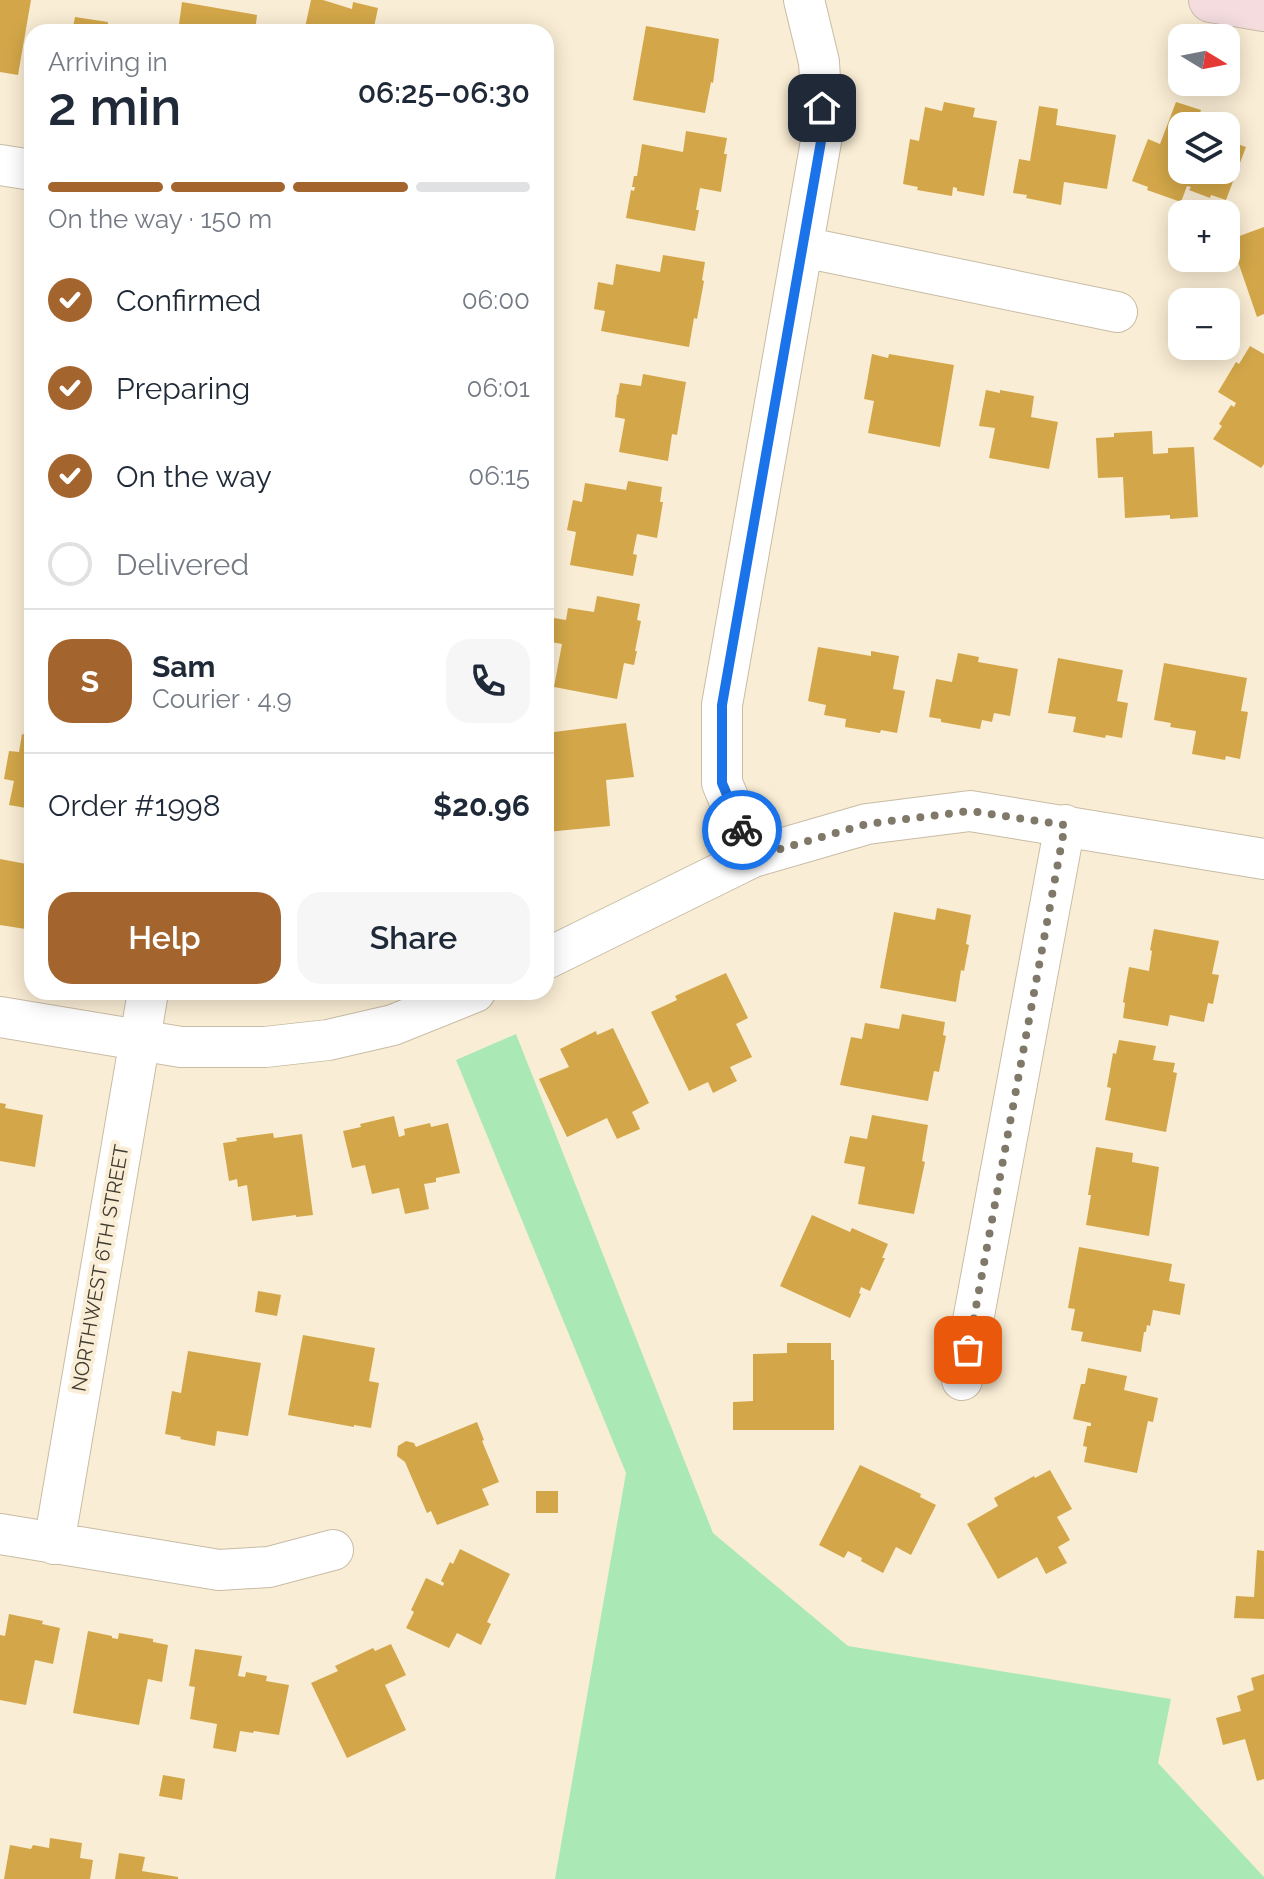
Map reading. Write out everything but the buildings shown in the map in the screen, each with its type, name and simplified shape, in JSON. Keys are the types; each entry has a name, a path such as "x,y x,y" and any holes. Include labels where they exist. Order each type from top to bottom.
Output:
{"street":[{"path":"753,857 722,783 722,705 823,130 819,62 804,0"},
{"path":"1211,0 1264,9"},
{"path":"0,165 24,169"},
{"path":"803,247 1117,312"},
{"path":"554,955 753,857 867,824 970,811 1264,859"},
{"path":"962,1380 1065,825"},
{"name":"NORTHWEST 6TH STREET","path":"54,1544 147,1000"},
{"path":"0,1017 181,1047 265,1047 328,1040 393,1025 455,1000"},
{"path":"0,1534 219,1570 269,1567 333,1550"}],"green space":[{"path":"516,1034 713,1533 848,1646 1171,1699 1158,1763 1264,1879 555,1879 626,1473 456,1060"}],"way so far":[{"path":"742,830 753,857 867,824 970,811 1065,825 968,1350"}],"route":[{"path":"742,830 722,783 722,705 823,130 822,108"}]}
